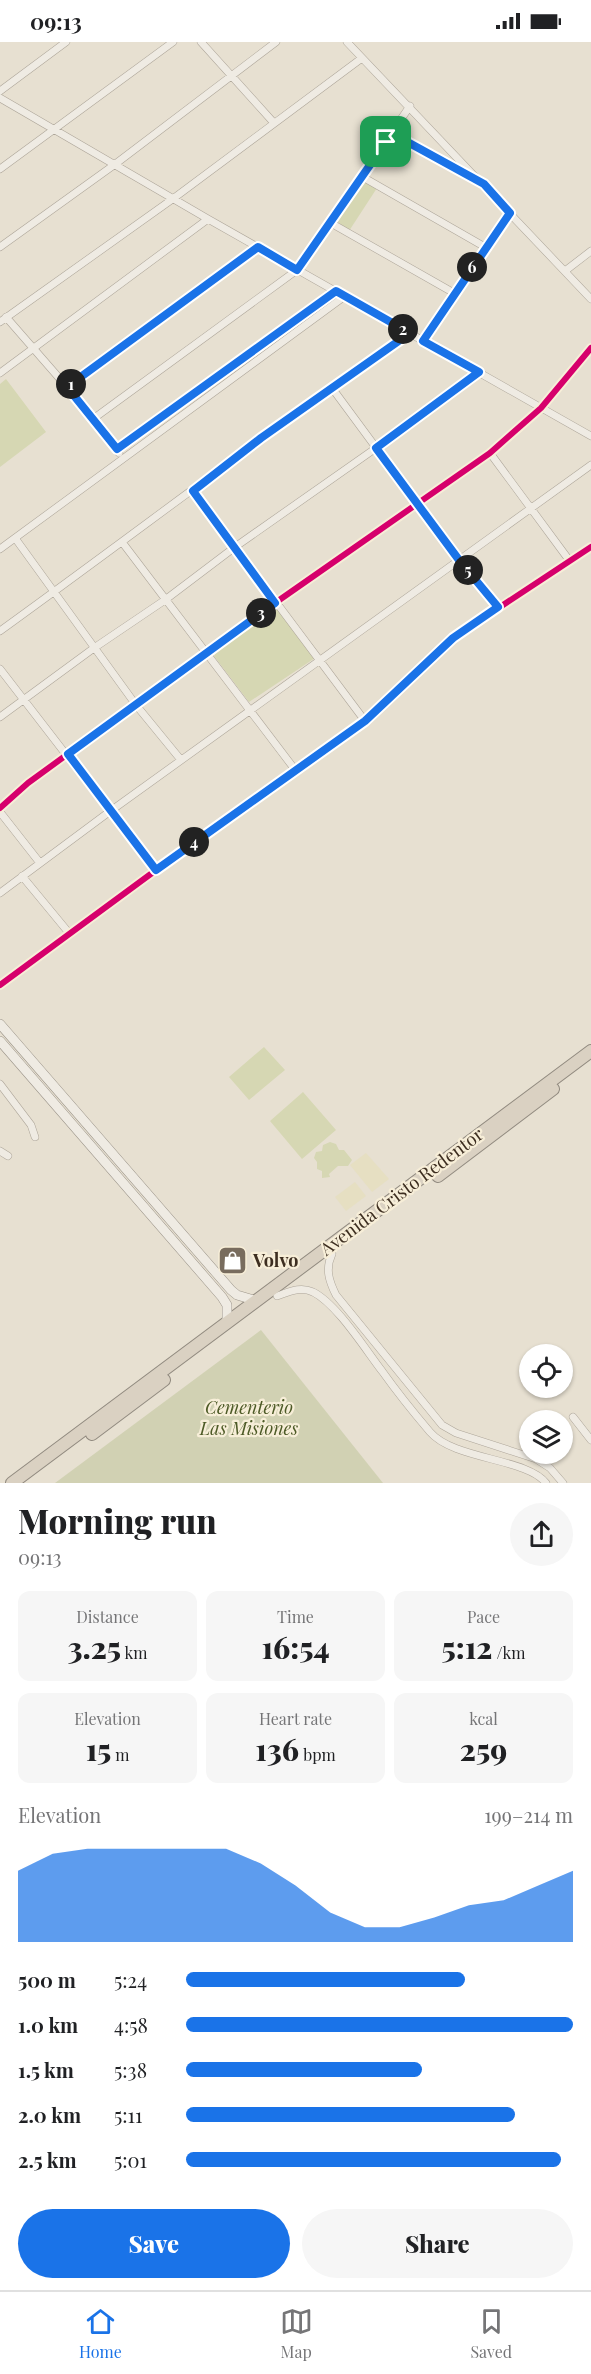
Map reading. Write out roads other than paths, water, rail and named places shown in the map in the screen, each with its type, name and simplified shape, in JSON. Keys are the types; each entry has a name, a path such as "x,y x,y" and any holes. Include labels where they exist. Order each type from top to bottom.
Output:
{"highway":[{"name":"Avenida Cristo Redentor","path":"12,1483 591,1051"},
{"name":"Avenida Cristo Redentor","path":"26,1483 591,1061"}],"main road":[{"path":"0,1024 231,1290 237,1295 257,1301"},
{"path":"0,1041 222,1297 227,1305 227,1324"},
{"path":"77,1130 85,1122"},
{"path":"222,1297 231,1290"}],"street":[{"path":"0,91 66,42"},
{"path":"0,169 173,42"},
{"path":"201,42 274,123"},
{"path":"0,247 114,165 276,42"},
{"path":"347,42 591,299"},
{"path":"122,458 67,387 3,320 174,198 362,58"},
{"path":"0,98 297,270 591,436"},
{"path":"93,419 297,270 410,106"},
{"path":"386,142 402,139 484,184"},
{"path":"361,176 484,247"},
{"path":"423,341 484,247 510,213"},
{"path":"0,373 208,219"},
{"path":"329,222 454,293"},
{"path":"67,387 258,247"},
{"path":"565,271 591,251"},
{"path":"117,449 336,291"},
{"path":"0,549 345,296"},
{"path":"0,631 410,333"},
{"path":"40,863 0,810 28,783 275,603 489,453 541,408 591,348"},
{"path":"0,717 479,372"},
{"path":"332,388 459,560 498,607"},
{"path":"489,453 569,561"},
{"path":"0,893 318,660 591,465"},
{"path":"193,491 365,721"},
{"path":"15,538 136,705 181,760"},
{"path":"122,542 296,771"},
{"path":"0,985 365,721 453,638 591,547"},
{"path":"0,669 25,698 156,870"},
{"path":"22,876 69,933"},
{"path":"0,1084 31,1125 35,1137"},
{"path":"0,1151 8,1156"},
{"path":"332,1254 328,1268 330,1282 346,1307 447,1430 536,1459 550,1468 563,1483"},
{"path":"277,1296 296,1289 311,1291 338,1314 406,1404 433,1436 443,1444 530,1472 546,1483"},
{"path":"338,1314 345,1316 346,1307"},
{"path":"350,1328 351,1322 357,1321"},
{"path":"406,1404 416,1394"},
{"path":"573,1417 591,1440"}],"place":[{"name":"Volvo","path":"232,1261"}],"park label":[{"name":"Cementerio Las Misiones","path":"249,1418"}]}
